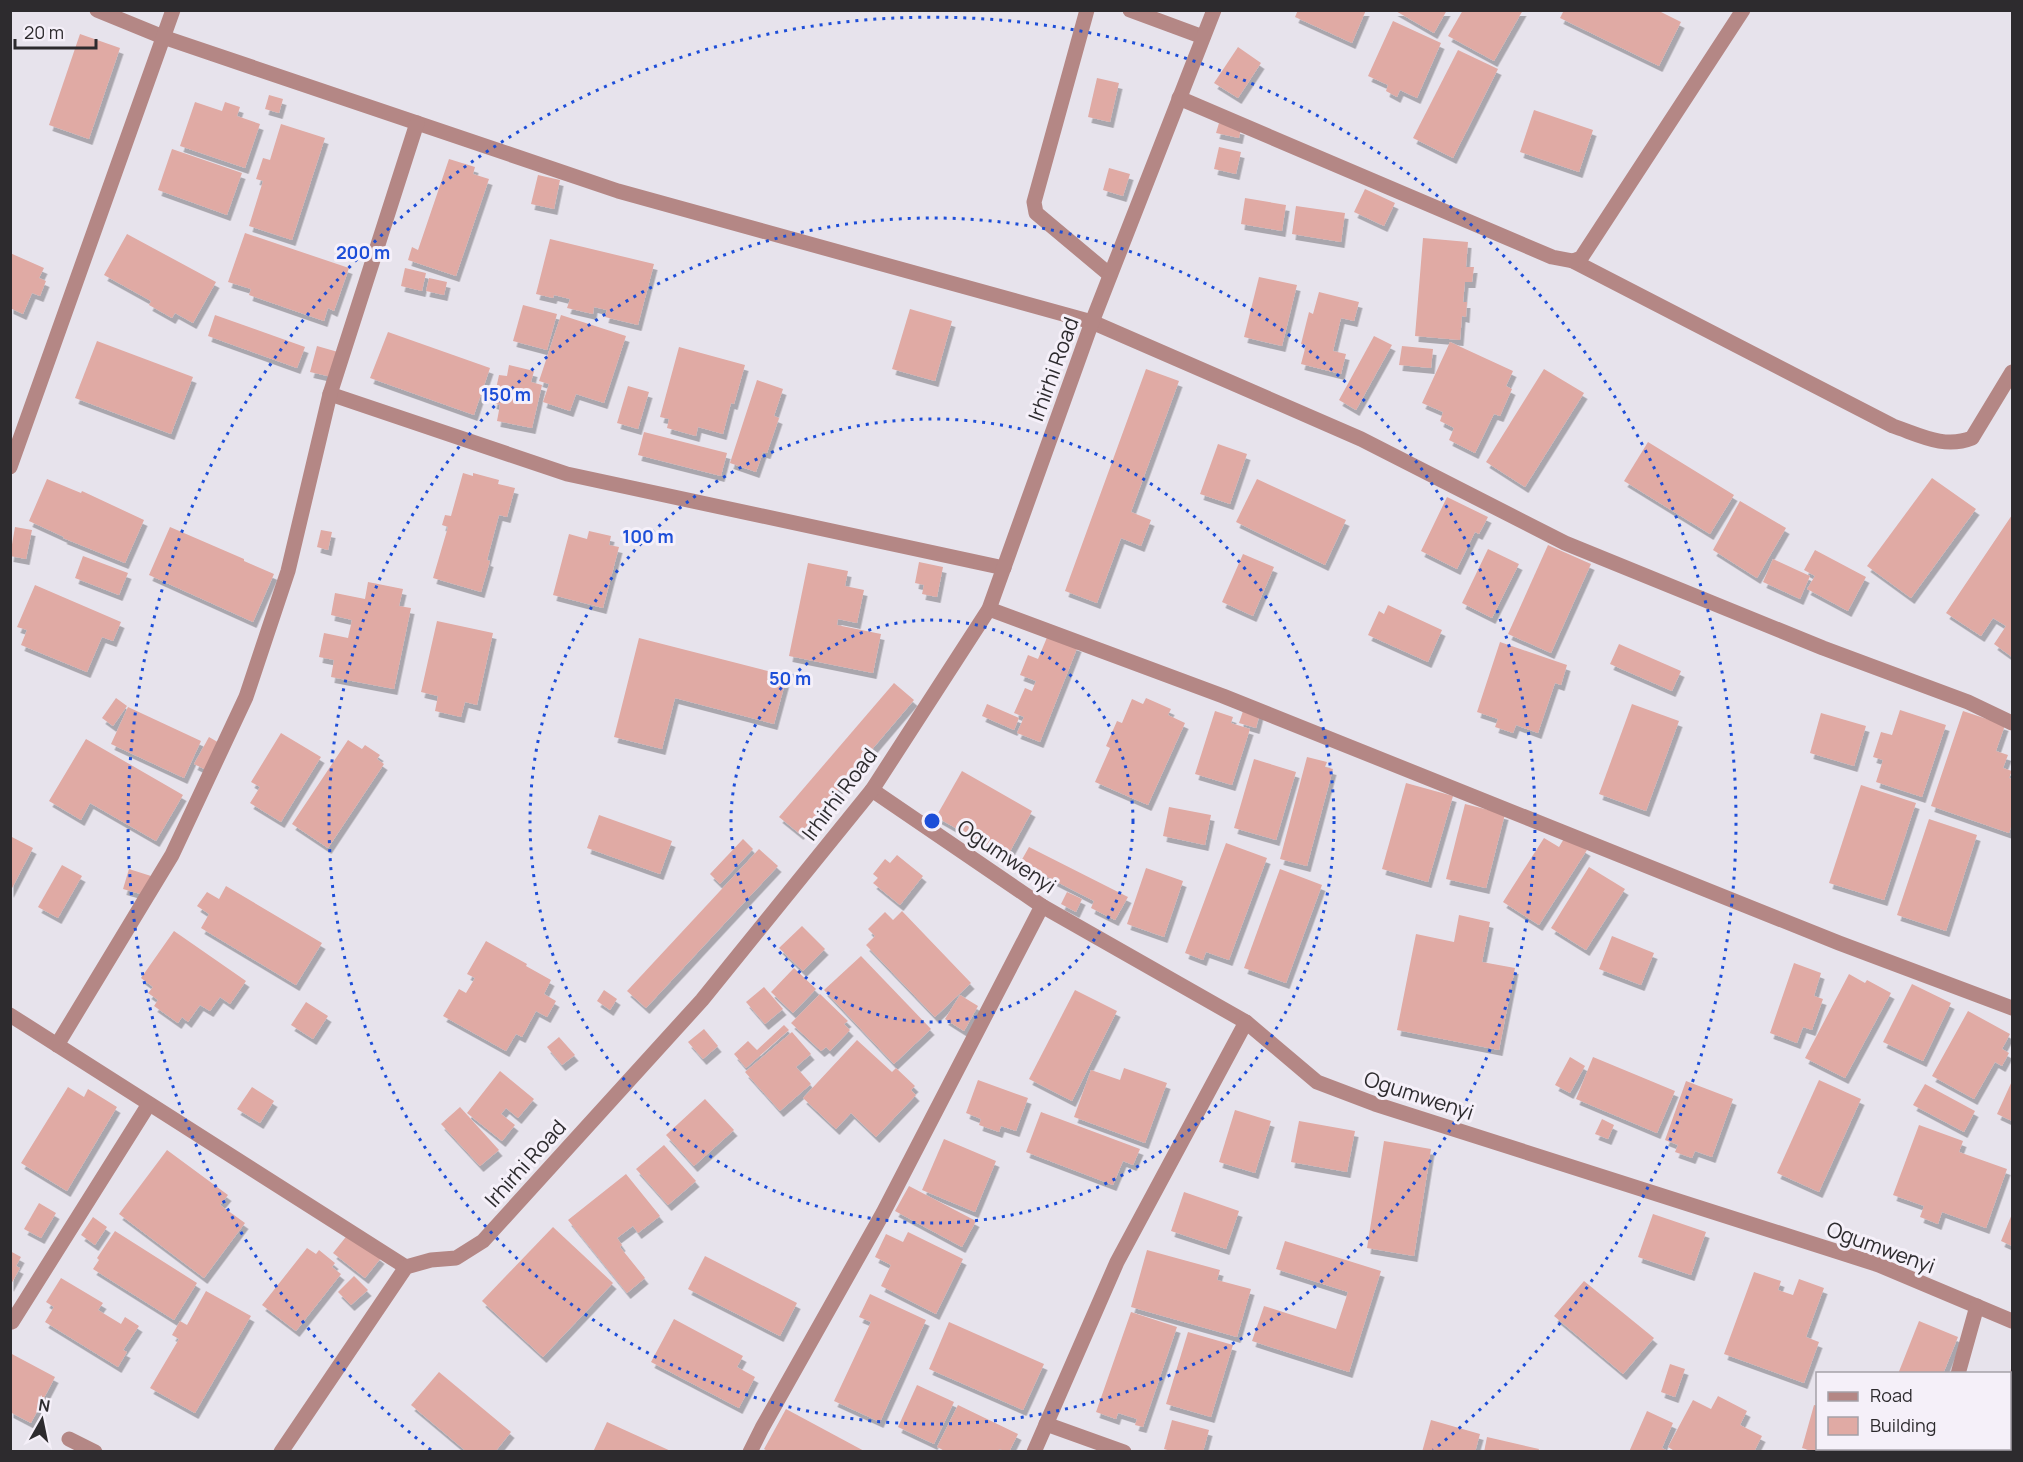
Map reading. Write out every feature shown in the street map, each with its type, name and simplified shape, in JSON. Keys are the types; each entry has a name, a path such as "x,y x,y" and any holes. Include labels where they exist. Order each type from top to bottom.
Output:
{"street":[{"path":"97,10 163,37 618,191 1092,322 1361,440 1565,543 1823,648 1968,702 2013,723"},
{"path":"10,467 172,10"},
{"path":"1087,10 1034,202 1036,213 1110,275"},
{"path":"1130,10 1203,37"},
{"name":"Irhirhi Road","path":"406,1267 431,1260 456,1258 483,1241 702,1000 872,790 989,609 1092,322 1214,10"},
{"path":"1573,261 1581,258 1743,10"},
{"path":"1179,98 1552,257 1573,261 1893,426 1944,443 1961,443 1972,438 2013,372"},
{"path":"57,1045 172,855 246,697 288,571 330,394 417,123"},
{"path":"330,394 567,474 1004,568"},
{"path":"989,609 1223,696 1828,938 2013,1008"},
{"name":"Ogumwenyi","path":"872,790 1042,906 1246,1022 1317,1082 1375,1104 1879,1265 2013,1321"},
{"path":"750,1452 883,1213 1042,906"},
{"path":"10,1015 406,1267 281,1452"},
{"path":"1034,1452 1117,1262 1246,1022"},
{"path":"12,1322 149,1104"},
{"path":"1959,1372 1977,1306"},
{"path":"1047,1424 1124,1452"},
{"path":"69,1439 95,1452"}],"building":[{"path":"1298,10 1366,10 1352,43 1295,17"},
{"path":"1394,10 1447,10 1434,33"},
{"path":"1463,10 1523,10 1494,61 1448,36"},
{"path":"1564,10 1657,10 1681,22 1659,66 1560,18"},
{"path":"1393,21 1441,43 1417,98 1400,90 1397,97 1386,91 1388,85 1368,76"},
{"path":"80,34 120,48 89,139 49,125"},
{"path":"1238,47 1261,63 1238,98 1214,83"},
{"path":"1458,50 1498,69 1453,158 1413,138"},
{"path":"1097,78 1119,83 1110,122 1088,117"},
{"path":"269,95 283,99 279,113 265,109"},
{"path":"195,102 222,111 225,102 240,107 237,116 260,124 245,168 180,146"},
{"path":"1534,110 1593,130 1579,172 1520,152"},
{"path":"1219,123 1241,129 1239,138 1216,133"},
{"path":"281,124 325,138 292,240 249,226 263,181 256,179 263,158 270,160"},
{"path":"1219,147 1241,152 1236,174 1214,169"},
{"path":"172,149 242,173 227,215 158,190"},
{"path":"449,159 475,167 473,174 489,179 456,276 408,260 412,247 418,250"},
{"path":"1109,168 1130,174 1123,196 1103,190"},
{"path":"538,175 560,180 554,209 531,204"},
{"path":"1365,189 1395,203 1384,226 1354,212"},
{"path":"1245,198 1286,205 1282,231 1241,224"},
{"path":"1296,206 1345,213 1341,242 1292,234"},
{"path":"245,233 349,268 334,311 328,308 324,321 249,295 251,289 228,282"},
{"path":"127,234 216,282 193,323 175,313 172,318 149,305 151,301 104,275"},
{"path":"1423,238 1468,242 1466,267 1474,267 1472,282 1465,282 1463,302 1467,302 1466,317 1462,316 1460,340 1415,336"},
{"path":"550,239 654,264 638,325 605,317 607,310 594,307 593,314 567,308 570,299 536,294"},
{"path":"10,253 44,268 39,278 46,281 40,296 32,293 23,314 10,308"},
{"path":"405,268 426,273 422,291 401,286"},
{"path":"1259,277 1297,285 1282,346 1244,337"},
{"path":"429,278 447,282 444,295 426,291"},
{"path":"1319,292 1359,302 1354,321 1341,318 1333,351 1346,354 1341,374 1301,364 1306,345 1301,344 1309,312 1313,314"},
{"path":"523,305 557,314 547,350 513,341"},
{"path":"910,309 952,321 935,381 892,369"},
{"path":"215,315 305,347 297,368 208,336"},
{"path":"561,315 626,336 604,403 576,394 570,411 543,402 549,384 539,381"},
{"path":"388,332 490,368 474,415 370,378"},
{"path":"1374,336 1392,345 1356,410 1339,400"},
{"path":"97,341 193,377 171,434 75,398"},
{"path":"1450,342 1513,371 1506,386 1512,389 1500,416 1494,414 1475,453 1449,440 1454,428 1440,421 1443,412 1422,403"},
{"path":"317,346 338,352 332,377 310,372"},
{"path":"1402,346 1433,349 1431,368 1399,365"},
{"path":"679,347 745,365 723,434 698,427 696,436 667,428 669,419 660,417"},
{"path":"509,365 534,371 531,382 542,385 532,428 497,421 500,405 493,403 499,375 507,376"},
{"path":"1146,369 1179,381 1131,512 1151,520 1141,546 1121,538 1097,603 1065,591"},
{"path":"1544,369 1584,393 1525,487 1486,462"},
{"path":"757,380 783,389 774,416 779,418 767,453 763,452 756,472 730,463"},
{"path":"628,386 649,392 638,429 617,423"},
{"path":"644,432 727,453 721,476 638,455"},
{"path":"1648,442 1734,495 1710,534 1624,481"},
{"path":"1218,444 1247,454 1230,504 1200,494"},
{"path":"463,473 473,476 473,473 499,480 498,484 515,488 507,517 499,515 481,592 433,578 448,527 442,525 445,515 451,516"},
{"path":"1932,478 1976,509 1911,598 1867,566"},
{"path":"47,479 81,493 82,491 144,520 125,563 63,538 29,521"},
{"path":"1257,479 1346,520 1325,565 1236,522"},
{"path":"1447,497 1488,517 1479,534 1475,532 1457,569 1421,551"},
{"path":"1740,501 1786,528 1757,578 1713,550"},
{"path":"2012,515 2012,657 1994,644 2006,626 1993,618 1981,636 1946,613"},
{"path":"15,527 32,530 26,559 10,556"},
{"path":"170,527 274,574 253,622 149,575"},
{"path":"321,530 332,532 328,550 317,547"},
{"path":"589,531 611,536 609,545 619,547 603,608 553,595 569,534 587,539"},
{"path":"1548,545 1591,564 1551,653 1508,634"},
{"path":"1488,549 1519,564 1492,618 1462,603"},
{"path":"1815,550 1866,577 1848,611 1807,589 1815,576 1804,570"},
{"path":"1243,554 1274,567 1253,616 1222,602"},
{"path":"83,556 128,573 119,595 75,578"},
{"path":"1773,559 1810,576 1800,599 1763,582"},
{"path":"919,562 943,567 937,597 922,594 924,585 915,583"},
{"path":"808,563 848,571 845,586 864,590 857,623 838,619 837,625 881,634 873,673 789,656"},
{"path":"368,582 403,589 399,606 411,608 394,689 331,677 334,660 319,657 324,633 348,638 352,620 331,615 335,593 365,599"},
{"path":"35,585 121,622 113,641 102,637 87,672 21,645 27,630 17,627"},
{"path":"1388,605 1442,630 1428,662 1368,635 1379,611 1384,614"},
{"path":"437,621 493,633 477,705 465,702 461,717 435,711 438,696 421,692"},
{"path":"1048,635 1078,646 1040,742 1017,733 1024,717 1014,713 1025,688 1032,691 1036,681 1020,675 1028,655 1038,659"},
{"path":"639,638 787,676 774,724 675,698 662,749 614,737"},
{"path":"1500,642 1567,665 1561,685 1555,683 1538,733 1516,725 1513,733 1495,727 1498,719 1477,712"},
{"path":"1619,644 1681,671 1672,691 1610,664"},
{"path":"894,683 914,700 800,834 779,817"},
{"path":"116,698 127,706 113,726 102,718"},
{"path":"1146,698 1171,709 1168,715 1185,723 1148,805 1095,782 1110,748 1106,746 1117,721 1122,723 1132,699 1143,704"},
{"path":"987,704 1019,718 1014,730 982,716"},
{"path":"1632,704 1679,721 1646,811 1599,794"},
{"path":"128,707 201,741 184,778 111,744"},
{"path":"1244,708 1260,713 1256,728 1239,723"},
{"path":"1900,710 1946,725 1922,797 1876,782 1883,760 1873,757 1881,732 1892,735"},
{"path":"1215,711 1233,717 1231,723 1250,729 1232,785 1195,774"},
{"path":"1963,711 2005,725 1996,751 2008,755 2003,768 2012,771 2009,778 2012,779 2012,824 2009,833 1931,806"},
{"path":"1821,713 1866,726 1854,766 1810,753"},
{"path":"281,733 321,757 281,822 250,803 260,787 251,782"},
{"path":"209,737 221,744 206,770 194,764"},
{"path":"86,739 183,795 156,841 90,803 81,820 49,801"},
{"path":"348,740 362,749 365,745 380,755 377,759 384,764 328,848 292,824"},
{"path":"1307,757 1327,762 1325,767 1333,769 1307,866 1280,859"},
{"path":"1254,759 1296,772 1276,840 1234,828"},
{"path":"962,771 1032,811 1007,857 936,817"},
{"path":"1406,783 1453,796 1428,882 1382,869"},
{"path":"1861,785 1916,803 1884,900 1829,883"},
{"path":"1465,804 1505,814 1486,888 1446,879"},
{"path":"1169,807 1211,815 1205,845 1163,836"},
{"path":"599,815 672,841 660,874 587,848"},
{"path":"1929,819 1977,835 1946,931 1897,915"},
{"path":"10,836 33,848 10,892"},
{"path":"1565,837 1587,850 1539,925 1503,902 1544,838 1559,847"},
{"path":"743,839 753,849 720,884 710,874"},
{"path":"1226,843 1267,858 1229,960 1206,952 1203,960 1185,953"},
{"path":"1029,847 1128,897 1115,920 1091,908 1094,901 1020,863"},
{"path":"759,849 778,866 646,1008 627,991"},
{"path":"897,855 923,876 900,905 873,883 878,878 873,874 885,859 890,863"},
{"path":"62,865 82,876 58,918 38,907"},
{"path":"1589,867 1625,889 1586,950 1551,928"},
{"path":"1146,868 1183,881 1164,937 1127,924"},
{"path":"129,869 151,876 144,895 123,889"},
{"path":"1280,869 1322,885 1286,983 1244,968"},
{"path":"226,886 322,943 296,985 201,928 209,914 197,906 207,892 219,899"},
{"path":"1067,892 1082,899 1076,912 1061,904"},
{"path":"902,911 971,983 935,1017 866,945 875,936 868,929 885,912 893,920"},
{"path":"1459,915 1490,922 1482,962 1515,968 1499,1050 1397,1030 1416,934 1454,942"},
{"path":"802,926 825,949 803,971 779,948"},
{"path":"174,931 246,981 230,1004 220,997 210,1011 200,1005 188,1022 182,1017 178,1023 154,1006 158,1000 148,993 153,987 141,978"},
{"path":"1612,936 1654,953 1641,985 1599,969"},
{"path":"486,941 551,980 544,994 556,1001 547,1017 536,1011 522,1037 516,1034 506,1051 443,1016 459,989 466,993 475,978 467,974"},
{"path":"861,956 931,1029 894,1064 824,990"},
{"path":"1794,963 1821,973 1814,996 1823,999 1812,1030 1803,1027 1797,1043 1770,1033"},
{"path":"794,968 816,989 793,1013 771,992"},
{"path":"1849,974 1865,983 1867,980 1891,993 1845,1078 1805,1058"},
{"path":"1912,984 1951,1003 1923,1061 1883,1042"},
{"path":"764,987 783,1009 765,1024 746,1002"},
{"path":"604,990 617,999 610,1010 597,1001"},
{"path":"1075,990 1117,1011 1072,1101 1029,1079"},
{"path":"820,994 848,1021 844,1024 850,1030 830,1051 826,1047 821,1051 791,1023"},
{"path":"960,995 978,1006 964,1031 945,1019"},
{"path":"306,1002 328,1016 313,1039 291,1025"},
{"path":"1968,1011 2010,1034 2002,1049 2009,1053 2002,1066 1995,1062 1974,1099 1932,1076"},
{"path":"784,1025 789,1030 746,1068 734,1054 748,1041 757,1050"},
{"path":"704,1029 718,1046 703,1059 688,1042"},
{"path":"792,1032 811,1054 796,1067 811,1084 780,1111 745,1072"},
{"path":"559,1037 575,1055 562,1065 547,1047"},
{"path":"857,1040 892,1072 896,1068 915,1086 911,1090 916,1095 876,1137 851,1113 836,1129 803,1098"},
{"path":"1570,1057 1585,1066 1570,1093 1555,1085"},
{"path":"1593,1057 1675,1091 1657,1133 1576,1099"},
{"path":"1124,1068 1167,1083 1145,1143 1074,1117 1091,1070 1120,1080"},
{"path":"500,1071 534,1099 518,1118 506,1108 501,1114 515,1125 502,1141 467,1113"},
{"path":"978,1080 1028,1098 1016,1131 1001,1126 999,1132 979,1125 981,1119 966,1113"},
{"path":"1819,1080 1861,1099 1819,1192 1777,1173"},
{"path":"1686,1081 1733,1099 1712,1157 1695,1151 1692,1158 1675,1152 1678,1145 1665,1140"},
{"path":"2012,1081 2012,1121 1997,1114"},
{"path":"1925,1084 1975,1111 1964,1132 1913,1105"},
{"path":"68,1087 84,1097 88,1089 117,1107 67,1191 21,1163"},
{"path":"252,1087 274,1101 260,1123 237,1109"},
{"path":"705,1099 734,1130 694,1166 666,1135"},
{"path":"460,1107 499,1150 480,1166 441,1124"},
{"path":"1235,1110 1271,1121 1255,1173 1219,1162"},
{"path":"1041,1112 1140,1149 1133,1165 1123,1161 1113,1185 1026,1152"},
{"path":"1602,1119 1614,1125 1608,1139 1595,1134"},
{"path":"1299,1121 1355,1131 1347,1172 1291,1162"},
{"path":"1919,1125 1963,1141 1959,1152 2007,1169 1986,1228 1942,1212 1938,1224 1920,1217 1924,1206 1893,1195"},
{"path":"944,1139 996,1161 975,1212 922,1190"},
{"path":"1384,1141 1431,1149 1414,1256 1367,1248"},
{"path":"664,1145 696,1181 668,1205 636,1169"},
{"path":"167,1150 228,1195 220,1205 245,1223 204,1278 119,1214"},
{"path":"626,1174 660,1216 638,1233 633,1226 617,1238 622,1245 620,1247 645,1278 627,1293 568,1220"},
{"path":"909,1186 976,1221 962,1247 895,1211"},
{"path":"1184,1192 1239,1211 1226,1249 1171,1231"},
{"path":"39,1203 56,1213 41,1238 24,1229"},
{"path":"1653,1214 1706,1232 1691,1275 1638,1257"},
{"path":"2012,1214 2012,1246 2001,1241"},
{"path":"93,1217 107,1227 95,1245 81,1235"},
{"path":"553,1227 613,1283 543,1357 482,1301"},
{"path":"115,1231 197,1283 174,1320 93,1269 99,1260 97,1258"},
{"path":"908,1232 963,1259 936,1314 881,1286 891,1265 875,1257 886,1234 903,1242"},
{"path":"349,1233 381,1258 365,1278 333,1253"},
{"path":"1285,1241 1381,1271 1349,1372 1252,1341 1264,1306 1336,1329 1348,1292 1276,1269"},
{"path":"307,1248 316,1254 319,1250 335,1263 332,1267 341,1274 296,1331 262,1305"},
{"path":"1147,1250 1220,1270 1217,1280 1251,1289 1237,1337 1131,1307"},
{"path":"10,1251 21,1257 16,1266 20,1268 10,1286"},
{"path":"705,1256 797,1303 780,1336 688,1289"},
{"path":"1754,1272 1781,1281 1778,1290 1793,1295 1799,1279 1824,1288 1806,1337 1819,1342 1804,1383 1724,1354"},
{"path":"354,1276 368,1290 351,1305 338,1292"},
{"path":"61,1278 103,1303 98,1310 121,1324 125,1317 139,1326 123,1350 127,1352 118,1367 45,1322 54,1307 46,1302"},
{"path":"1584,1281 1654,1338 1623,1374 1554,1316"},
{"path":"206,1291 251,1316 195,1413 150,1388 179,1339 172,1335 180,1321 187,1325"},
{"path":"870,1294 926,1320 880,1422 834,1401 871,1322 859,1317"},
{"path":"1131,1312 1177,1327 1143,1427 1135,1425 1137,1419 1118,1413 1116,1419 1096,1412"},
{"path":"674,1319 743,1356 737,1367 755,1377 739,1408 651,1362"},
{"path":"1919,1321 1958,1337 1944,1372 1899,1372"},
{"path":"949,1322 1044,1364 1023,1410 929,1369"},
{"path":"1188,1332 1233,1345 1211,1417 1166,1404"},
{"path":"10,1353 55,1377 31,1423 10,1412"},
{"path":"1670,1364 1685,1369 1675,1397 1661,1392"},
{"path":"439,1372 511,1432 495,1452 467,1452 411,1405"},
{"path":"917,1385 954,1402 934,1444 898,1427"},
{"path":"1718,1396 1747,1411 1740,1425 1762,1436 1754,1452 1676,1452 1668,1447 1693,1400 1711,1409"},
{"path":"958,1405 1018,1434 1009,1452 999,1449 998,1452 947,1452 937,1447"},
{"path":"1814,1405 1816,1406 1816,1450 1908,1450 1908,1452 1815,1452 1802,1448"},
{"path":"786,1409 866,1452 769,1452 764,1449"},
{"path":"1647,1411 1673,1423 1662,1448 1670,1452 1629,1452"},
{"path":"1172,1420 1209,1430 1203,1452 1174,1452 1164,1449"},
{"path":"1431,1420 1480,1434 1475,1452 1422,1452"},
{"path":"607,1422 673,1452 593,1452"},
{"path":"1487,1437 1539,1449 1538,1452 1484,1452"},
{"path":"2012,1440 2012,1452 1963,1452 1963,1450 2011,1450"}]}
